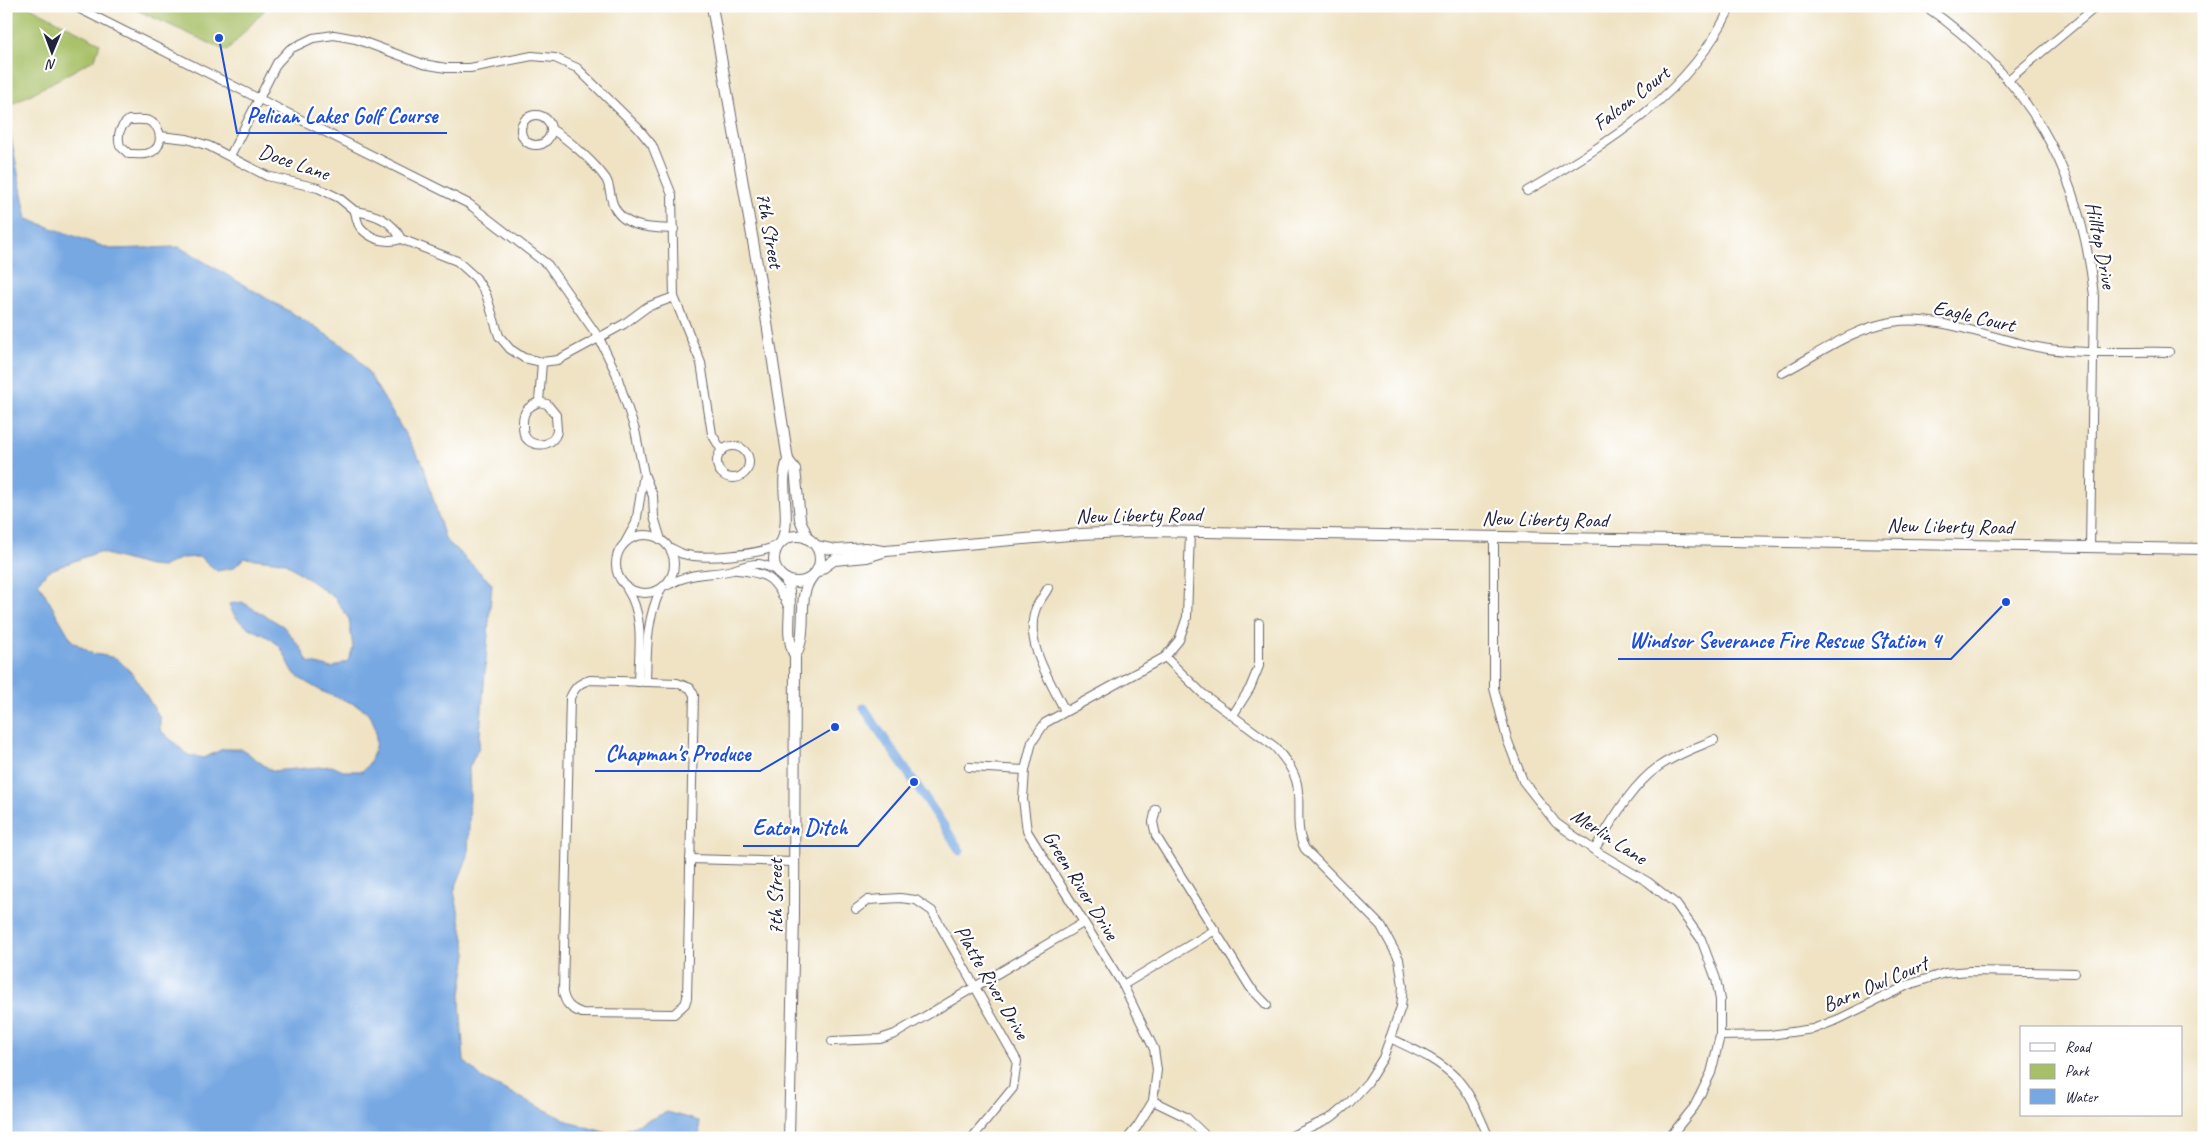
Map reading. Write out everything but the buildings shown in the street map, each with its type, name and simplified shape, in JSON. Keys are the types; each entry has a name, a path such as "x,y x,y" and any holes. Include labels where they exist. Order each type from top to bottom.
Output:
{"street":[{"path":"74,6 469,204 548,265 599,338 616,373 640,450 644,474 653,496 654,517 661,540"},
{"name":"7th Street","path":"712,6 765,310 788,460 795,469 800,520 808,539"},
{"name":"Falcon Court","path":"1527,191 1625,128 1663,99 1698,62 1731,6"},
{"name":"Hilltop Drive","path":"1925,6 1980,49 2008,80 2036,118 2055,152 2080,216 2088,245 2093,288 2094,350 2090,547"},
{"path":"2008,80 2096,6"},
{"path":"230,156 277,63 290,49 313,38 327,36 356,39 423,64 446,68 470,68 532,56 555,58 577,68 638,128 652,146 672,195 674,229 672,276 674,297 701,363 712,434 722,451"},
{"path":"551,129 546,141 536,145 526,142 520,128 525,119 534,115 547,120 551,129 565,138 607,180 614,207 624,220 642,227 674,229"},
{"path":"129,120 147,120 155,125 160,136 159,144 148,154 129,154 120,146 118,132 123,124 129,120"},
{"name":"Doce Lane","path":"160,136 187,139 230,156 267,176 318,188 339,198 355,211 369,213 384,219 396,229 400,239"},
{"name":"Doce Lane","path":"355,211 359,226 374,238 390,243 400,239 457,261 476,278 486,294 499,336 510,350 524,358 542,362"},
{"path":"539,402 542,362 558,360 624,324 647,307 674,297"},
{"name":"Eagle Court","path":"1782,373 1863,329 1902,320 1952,327 2038,348 2169,352"},
{"path":"539,402 547,404 556,415 555,437 550,442 544,444 535,444 528,440 524,433 523,418 526,410 539,402"},
{"path":"732,446 747,453 749,462 745,472 731,478 721,471 718,461 722,451 732,446"},
{"name":"7th Street","path":"780,543 787,526 784,470 788,460"},
{"path":"625,543 636,522 644,474"},
{"name":"New Liberty Road","path":"814,575 834,560 867,557 886,551 1105,532 2204,549"},
{"name":"Green River Drive","path":"1128,1138 1153,1102 1157,1070 1154,1048 1123,985 1027,831 1024,799 1025,770 1032,742 1045,723 1166,656 1179,640 1186,616 1190,532"},
{"path":"642,682 638,613 632,596 618,576 616,562 620,548 633,538 642,535 652,536 661,540 682,554 708,556 769,550 792,536 808,539 816,546 820,557 814,575 796,582 786,579 770,566 758,564 745,565 732,570"},
{"name":"Merlin Lane","path":"1494,537 1494,688 1507,739 1523,781 1556,822 1594,850 1660,890 1676,904 1695,927 1706,948 1716,979 1720,1000 1720,1036 1706,1085 1688,1116 1669,1138"},
{"path":"777,571 774,555 780,543"},
{"path":"642,682 651,613 662,588 673,572 674,563 668,546"},
{"name":"New Liberty Road","path":"816,546 836,550 866,548 886,551"},
{"path":"626,587 640,593 654,592 681,578 695,574 732,570 752,571 768,576 778,588 790,611"},
{"name":"7th Street","path":"795,656 802,645 804,590 814,575"},
{"name":"7th Street","path":"786,579 790,592 789,644 795,656 794,862 789,1138"},
{"path":"1048,588 1036,609 1032,634 1041,661 1065,711"},
{"path":"1233,715 1250,688 1259,666 1259,623"},
{"path":"1166,656 1203,694 1275,747 1283,756 1296,783 1300,834 1305,849 1381,926 1399,959 1403,986 1401,1008 1383,1058 1368,1082 1349,1103 1332,1117 1287,1138"},
{"path":"590,680 642,682 684,684 694,695 687,998 685,1004 674,1014 582,1013 569,1006 564,1000 563,992 570,698 574,689 580,683 590,680"},
{"path":"1594,850 1630,796 1645,778 1670,760 1714,740"},
{"path":"969,767 1025,770"},
{"path":"1156,809 1153,822 1156,836 1250,987 1267,1005"},
{"path":"690,859 794,862"},
{"name":"Platte River Drive","path":"856,909 868,900 900,898 916,900 932,911 1018,1061 1014,1088 972,1138"},
{"path":"832,1041 880,1039 895,1034 1083,923"},
{"path":"1123,985 1215,930"},
{"name":"Barn Owl Court","path":"1720,1036 1770,1035 1813,1029 1839,1019 1908,985 1945,973 1970,971 2075,973"},
{"path":"1390,1038 1430,1058 1457,1079 1472,1100 1489,1138"},
{"path":"1153,1102 1186,1117 1208,1138"}],"green space":[{"path":"6,6 28,6 100,43 95,59 11,105 6,110"},
{"path":"128,6 268,6 227,51"}],"water":[{"path":"6,112 27,219 110,249 179,247 297,316 352,351 371,377 423,464 445,539 492,584 479,747 469,768 468,856 454,891 467,953 460,1001 464,1061 483,1079 572,1123 614,1135 667,1112 699,1121 700,1138 6,1138","holes":["98,552 149,566 162,567 181,558 200,557 217,571 233,568 245,558 284,562 335,598 349,619 353,648 348,661 332,668 308,662 301,648 283,626 242,602 229,604 238,620 266,636 280,647 295,674 321,691 352,703 366,711 374,725 376,742 372,758 363,771 343,771 332,766 272,771 242,749 223,749 204,758 188,755 160,730 160,718 133,674 116,658 91,653 72,641 38,582 48,571"]}],"waterway":[{"path":"864,708 960,851"}],"place":[{"name":"Pelican Lakes Golf Course","path":"219,38"},
{"name":"Windsor Severance Fire Rescue Station 4","path":"2006,602"},
{"name":"Chapman's Produce","path":"835,727"},
{"name":"Eaton Ditch","path":"914,782"}]}
